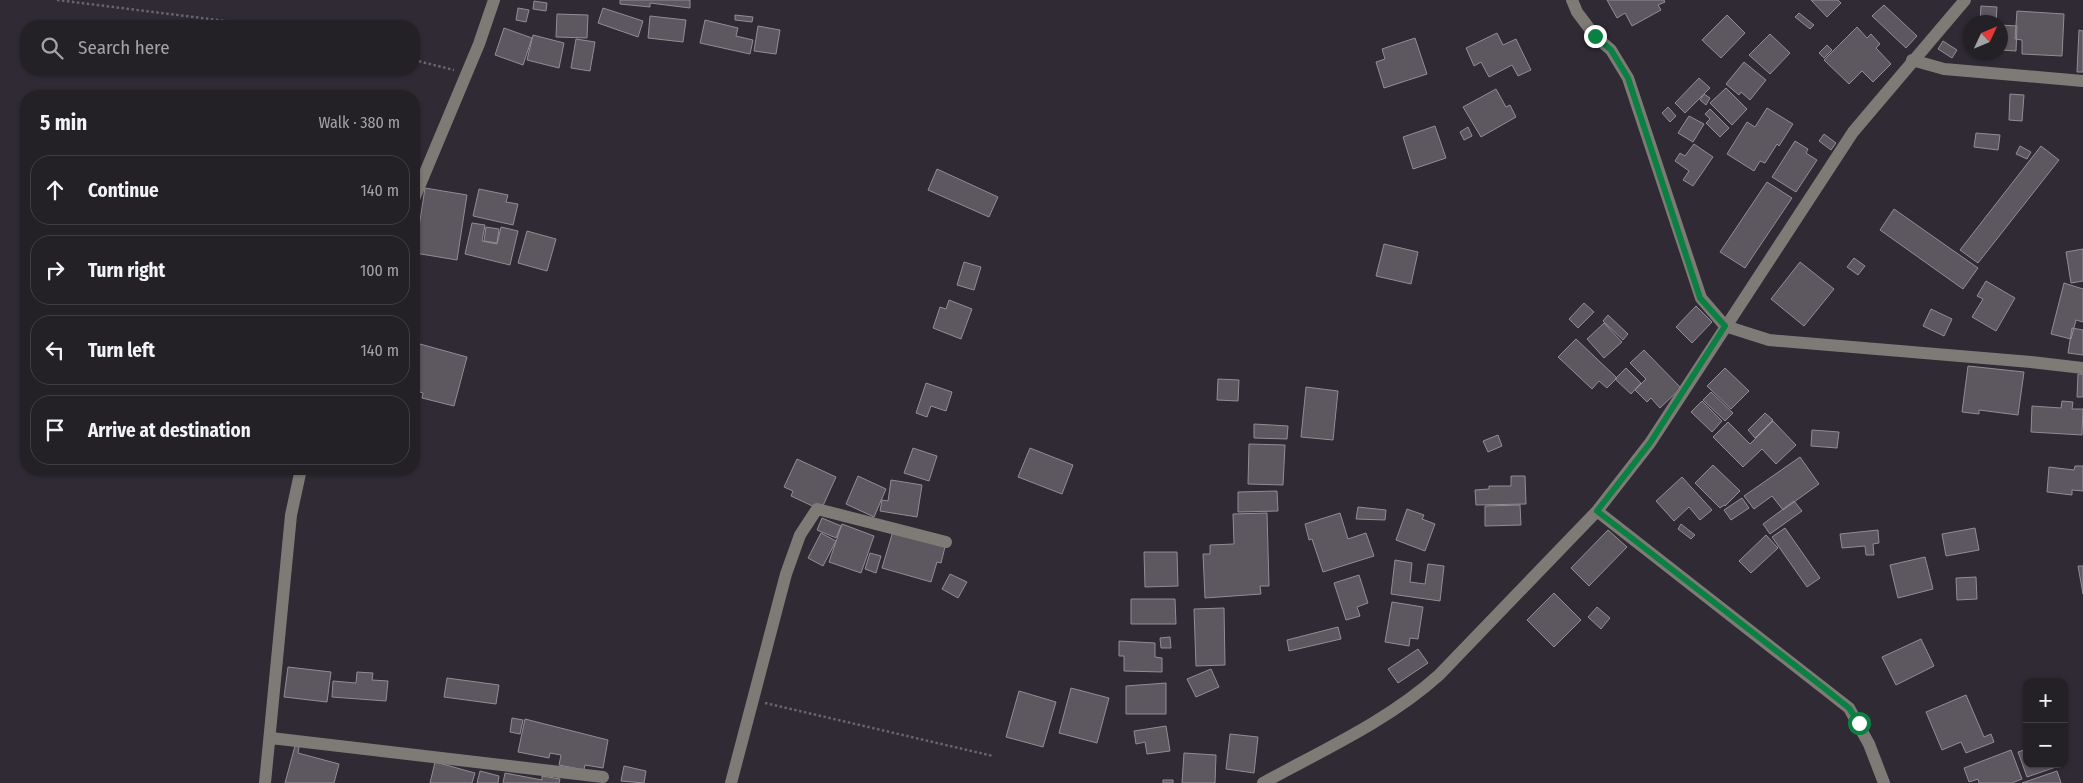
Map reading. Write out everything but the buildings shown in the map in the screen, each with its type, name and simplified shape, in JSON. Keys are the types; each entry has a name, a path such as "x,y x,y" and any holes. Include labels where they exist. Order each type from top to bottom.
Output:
{"street":[{"path":"420,184 494,0"},
{"path":"1572,0 1577,12 1595,36 1611,50 1628,78 1700,298 1725,326 1769,340 2083,368"},
{"path":"1263,783 1389,713 1417,694 1439,675 1597,511 1650,443 1854,132 1912,60 1965,0"},
{"path":"1912,60 1944,69 2083,81"},
{"path":"265,783 291,515 300,475"},
{"path":"731,783 786,574 800,535 816,509 946,542"},
{"path":"1597,511 1849,708 1869,744 1884,783"},
{"path":"270,738 603,777"}],"path":[{"path":"57,0 218,20"},
{"path":"420,62 466,73"},
{"path":"752,700 993,756"}],"route":[{"path":"1595,36 1611,50 1628,78 1700,298 1725,326 1650,443 1597,511 1849,708 1859,723"}]}
